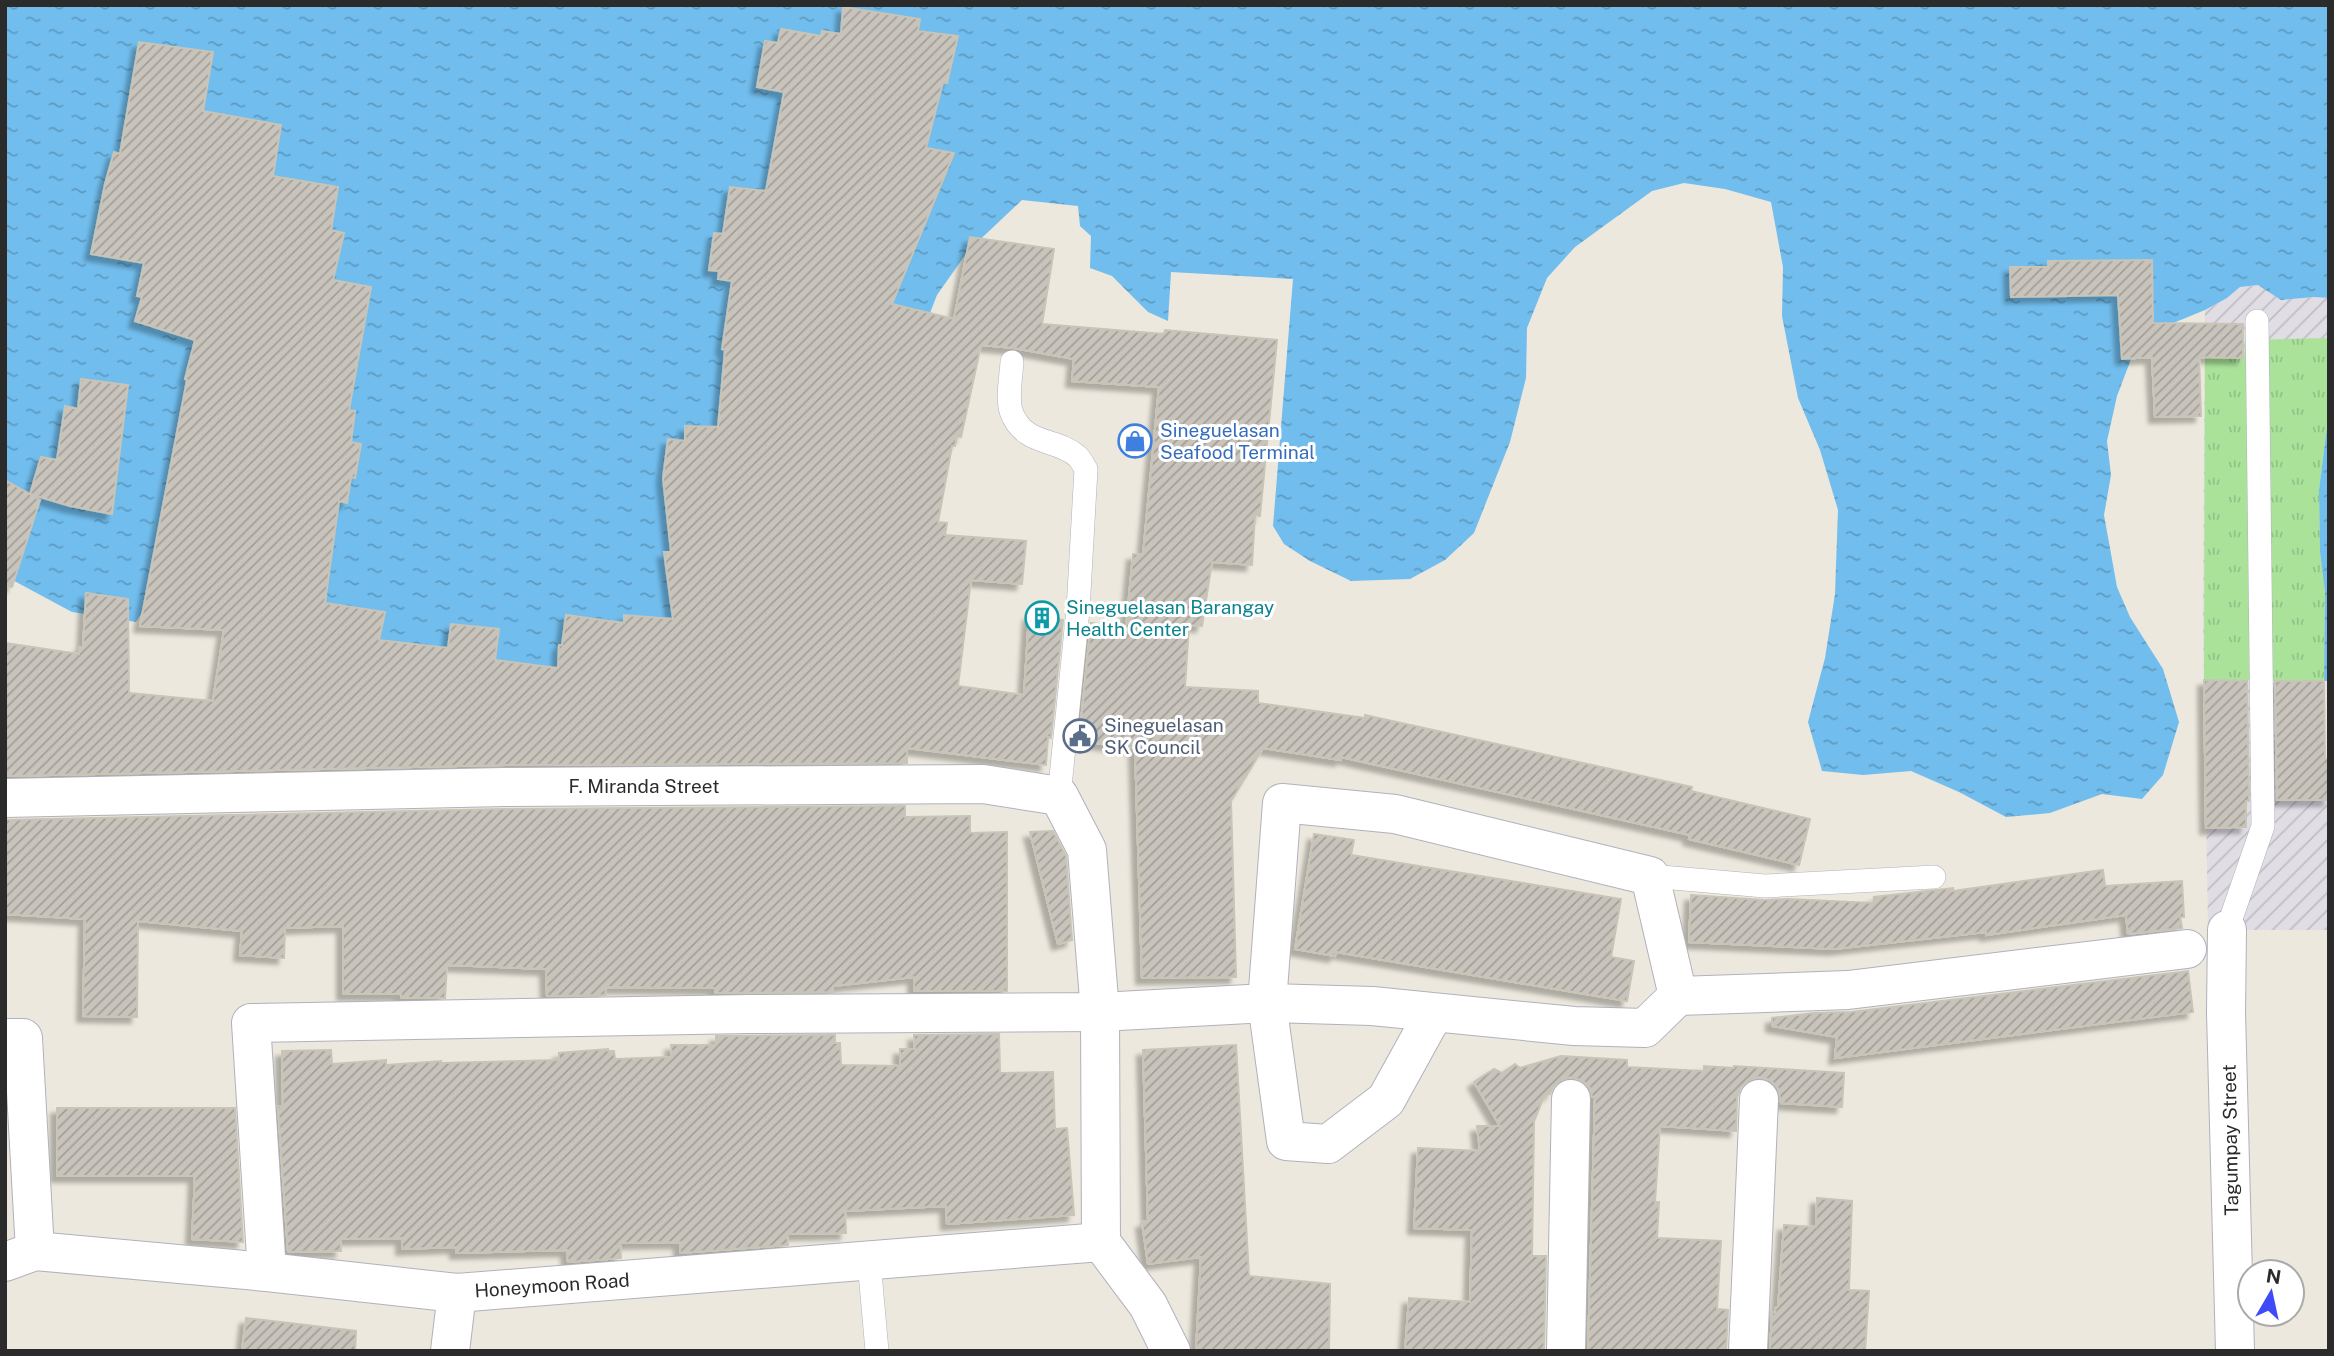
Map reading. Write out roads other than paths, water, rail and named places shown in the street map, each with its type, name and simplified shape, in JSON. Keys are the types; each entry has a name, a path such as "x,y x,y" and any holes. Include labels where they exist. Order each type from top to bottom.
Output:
{"street":[{"name":"F. Miranda Street","path":"5,798 504,787 969,784 1059,796"},
{"path":"1059,796 1087,849 1100,1012 1101,1242 1148,1305 1171,1351"},
{"path":"1434,1013 1386,1100 1328,1144 1286,1141 1267,1003 1282,803 1395,814 1650,876 1678,996"},
{"name":"Tagumpay Street","path":"2227,930 2226,1012 2235,1351"},
{"path":"267,1272 251,1023 749,1014 1100,1012 1267,1003 1372,1006 1574,1026 1645,1028 1678,996 1848,990 2187,949"},
{"path":"5,1038 23,1038 20,1257"},
{"path":"1566,1351 1571,1099"},
{"path":"1748,1351 1759,1099"},
{"name":"Honeymoon Road","path":"20,1257 267,1272 457,1293 1101,1242"},
{"path":"450,1351 457,1293"}],"lane":[{"path":"2227,930 2263,826 2258,321"},
{"path":"1012,362 1011,410 1018,424 1038,439 1077,455 1086,469 1078,610 1059,796"},
{"path":"1650,876 1765,886 1934,877"},
{"path":"869,1261 877,1351"}],"water":[{"path":"5,5 2329,5 2329,298 2281,300 2258,285 2240,287 2227,298 2166,326 2136,346 2117,396 2107,441 2111,475 2104,515 2117,587 2130,617 2163,669 2179,722 2163,775 2142,799 2102,794 2050,813 2006,817 1911,771 1863,775 1822,771 1808,722 1825,658 1835,594 1838,510 1820,450 1798,398 1782,316 1783,267 1771,202 1725,189 1684,183 1652,191 1575,247 1547,278 1527,328 1526,378 1510,442 1474,533 1445,560 1410,579 1351,581 1310,561 1284,544 1273,526 1293,279 1171,272 1168,321 1148,312 1112,276 1090,268 1091,236 1080,226 1078,206 1022,200 968,251 937,295 916,349 787,554 567,695 162,580 136,622 72,612 5,576"},
{"path":"2329,411 2329,681 2324,681 2325,592 2320,552 2319,490"}],"place":[{"name":"Sineguelasan Seafood Terminal","path":"1135,441"},
{"name":"Sineguelasan Barangay Health Center","path":"1042,618"},
{"name":"Sineguelasan SK Council","path":"1080,736"}]}
